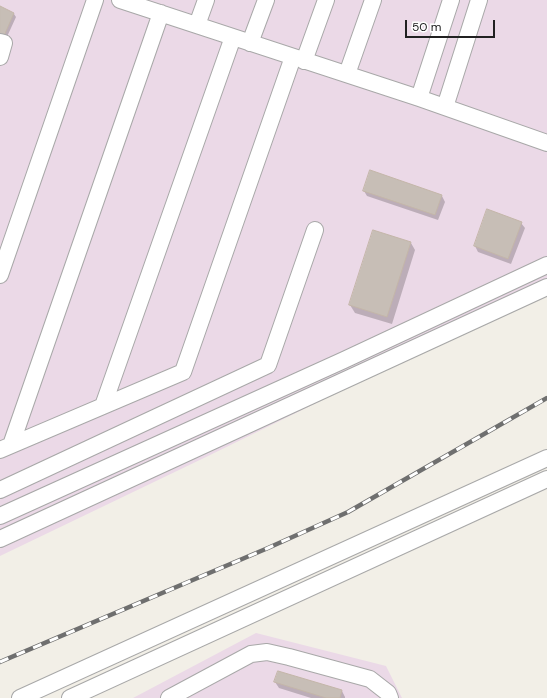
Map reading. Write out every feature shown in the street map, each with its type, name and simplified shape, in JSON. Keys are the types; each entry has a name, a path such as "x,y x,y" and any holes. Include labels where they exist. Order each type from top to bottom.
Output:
{"street":[{"path":"0,275 95,0"},
{"path":"120,0 154,8 197,26 419,98 547,143"},
{"path":"197,26 206,0"},
{"path":"250,43 266,0"},
{"path":"6,448 183,372 299,59 326,0"},
{"path":"347,74 373,0"},
{"path":"419,98 451,0"},
{"path":"445,107 479,0"},
{"path":"6,448 154,8"},
{"path":"103,406 233,37"},
{"path":"0,42 4,43 0,57"},
{"path":"0,490 268,365 315,230"},
{"path":"0,516 344,360 547,265"},
{"path":"0,538 547,287"},
{"path":"20,698 547,458"},
{"path":"70,698 547,479"},
{"path":"169,698 251,654 267,652 370,679 388,693 390,698"}],"shaded area":[{"path":"0,0 547,0 547,290 0,556"},
{"path":"256,633 386,666 402,698 133,698"}],"building":[{"path":"0,6 14,13 4,36 0,34"},
{"path":"370,170 442,195 435,215 363,191"},
{"path":"487,209 522,222 508,259 474,246"},
{"path":"373,230 411,242 387,317 349,305"},
{"path":"278,671 342,690 340,698 326,698 274,682"}],"railway":[{"path":"0,662 268,548 348,512 547,398"}]}
